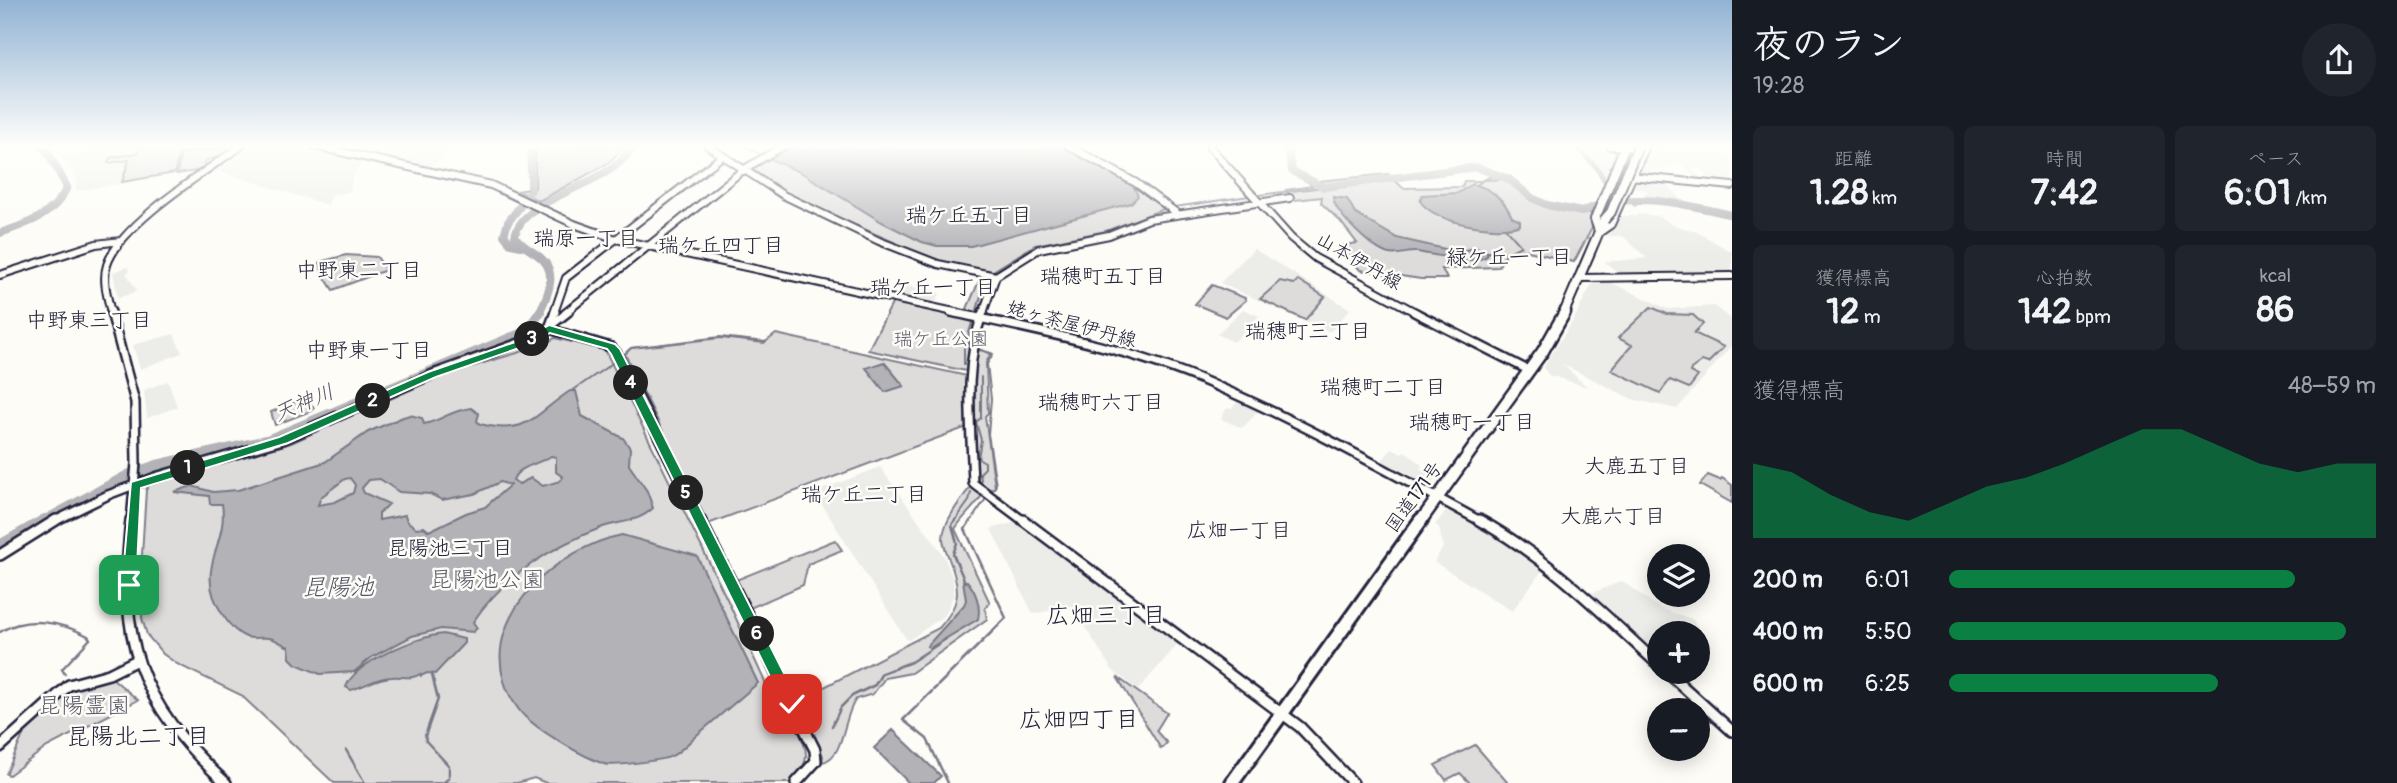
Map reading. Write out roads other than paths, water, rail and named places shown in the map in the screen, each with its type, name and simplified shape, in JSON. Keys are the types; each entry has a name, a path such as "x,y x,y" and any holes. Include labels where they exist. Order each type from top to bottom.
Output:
{"highway":[{"path":"1611,183 1595,219 1599,231 1610,224 1628,183"},
{"name":"国道171号","path":"1604,220 1604,210 1614,183"},
{"name":"国道171号","path":"1232,783 1530,371 1557,329 1604,220 1611,212 1625,183"}],"main road":[{"path":"193,183 121,241 106,266 104,285 131,375 136,408 128,604 137,660 168,725 194,755 226,783"},
{"name":"姥ヶ茶屋伊丹線","path":"481,183 526,200 585,229 615,239 980,316 1117,350 1211,383 1437,497"},
{"path":"549,329 566,278 686,183"},
{"path":"0,555 67,515 135,483 283,440 432,374 522,343 549,329 728,183"},
{"path":"763,183 782,195 865,232 879,241 937,264 996,276"},
{"path":"1135,183 1178,214"},
{"name":"山本伊丹線","path":"1243,183 1297,244 1336,272 1530,371"},
{"path":"1697,183 1732,186"},
{"path":"1290,198 1149,219 1109,235 1046,247 996,276 974,337 969,375 973,483 1281,712 1300,727 1353,783"},
{"path":"0,275 96,244 121,241"},
{"path":"1580,278 1732,276"},
{"path":"549,329 611,347 616,352 815,750 816,761 796,783"},
{"path":"1437,497 1475,516 1530,551 1647,654"},
{"path":"0,747 69,685 109,674 137,660"},
{"path":"1680,684 1732,731"}],"water":[{"path":"818,183 1126,183 1134,187 1138,196 1131,203 971,246 937,246 922,242 882,222"},
{"path":"1472,184 1486,188 1496,195 1512,217 1520,221 1520,225 1497,228 1467,225 1438,215 1420,201 1422,195 1458,193"},
{"path":"1333,197 1347,199 1356,214 1397,238 1458,252 1476,247 1488,252 1487,256 1473,260 1417,252 1389,254 1374,246 1355,230 1340,212"},
{"path":"884,362 904,386 885,392 866,368"},
{"name":"昆陽池","path":"570,391 576,391 582,416 623,438 630,448 629,465 647,491 653,508 636,519 584,535 530,565 485,606 473,622 477,628 473,632 441,629 412,636 372,657 354,672 320,674 296,664 290,658 289,647 277,640 242,635 223,615 214,599 211,584 211,570 223,519 222,504 210,504 209,496 174,492 192,486 213,492 238,490 325,462 368,432 410,415 422,418 424,424 471,408 479,414 477,421 480,424 510,427 530,421","holes":["551,456 556,457 556,472 563,477 560,481 543,486 531,478 519,484 513,480 519,471","350,478 355,485 353,493 335,502 318,505 321,497","380,479 399,492 430,494 442,500 474,494 500,482 510,485 485,507 429,531 424,527 416,528 407,521 405,515 379,520 379,514 389,504 364,493 362,488 369,480"]},
{"path":"622,535 697,556 758,683 672,756 638,763 609,765 566,745 526,718 514,703 504,681 501,655 505,631 516,608 532,587 552,568 575,553"},
{"path":"963,581 967,581 975,594 979,609 978,619 930,648 927,646 964,605 966,600"},
{"name":"昆陽池","path":"443,634 464,639 464,643 435,674 387,677 351,690 346,687 361,668 388,652"},
{"path":"893,730 941,776 934,783 909,783 874,748"}],"waterway":[{"path":"0,233 30,222 48,211 62,197 67,187 65,183"},
{"path":"531,183 531,190"},
{"name":"天神川","path":"539,313 549,289 548,267 515,236 520,225 541,205 586,183"},
{"path":"1315,183 1324,187 1358,183"},
{"path":"1513,183 1532,198 1547,205 1582,212 1599,205 1637,200 1676,203 1732,215"},
{"path":"1259,195 1324,187"},
{"path":"521,246 511,244 504,235 508,222 528,196"},
{"path":"1175,207 1249,196"},
{"path":"1628,199 1635,204"},
{"path":"993,271 1035,245 1106,231 1166,208"},
{"path":"1488,252 1509,252 1521,246 1506,229"},
{"path":"983,286 987,284 981,279 984,276"},
{"path":"977,310 982,292"},
{"name":"天神川","path":"42,522 130,474 157,465 267,440 527,331 540,312"},
{"path":"964,365 964,348 973,320"},
{"path":"621,357 631,348 720,337 766,342"},
{"path":"980,350 993,354 987,364 991,399 988,434 996,485 991,493"},
{"path":"572,391 617,360"},
{"path":"981,377 981,418 976,422 981,440 978,458 985,462 985,468 980,473 981,480"},
{"path":"954,522 969,501 971,492"},
{"path":"970,522 987,497"},
{"name":"天神川","path":"0,546 45,520"},
{"path":"955,520 952,525 957,543 953,554 965,582"},
{"path":"948,783 927,739 903,720 1006,618 965,529 971,520"},
{"path":"0,632 21,623 44,622 67,627 88,636 90,639 62,669 65,674"},
{"path":"832,726 841,707 852,696 875,685 882,673 911,662 946,639"},
{"path":"432,675 438,699 425,736 426,741 449,766 449,778 443,783"},
{"path":"346,750 365,783"}],"district":[{"name":"瑞ケ丘五丁目","path":"969,215"},
{"name":"瑞原一丁目","path":"586,238"},
{"name":"瑞ケ丘四丁目","path":"721,245"},
{"name":"緑ケ丘一丁目","path":"1509,257"},
{"name":"中野東二丁目","path":"359,270"},
{"name":"瑞穂町五丁目","path":"1103,276"},
{"name":"瑞ケ丘一丁目","path":"933,287"},
{"name":"中野東三丁目","path":"89,320"},
{"name":"瑞穂町三丁目","path":"1308,331"},
{"name":"中野東一丁目","path":"369,350"},
{"name":"瑞穂町二丁目","path":"1383,387"},
{"name":"瑞穂町六丁目","path":"1101,402"},
{"name":"瑞穂町一丁目","path":"1472,422"},
{"name":"大鹿五丁目","path":"1637,466"},
{"name":"瑞ケ丘二丁目","path":"864,494"},
{"name":"大鹿六丁目","path":"1613,516"},
{"name":"広畑一丁目","path":"1239,530"},
{"name":"昆陽池三丁目","path":"450,548"},
{"name":"広畑三丁目","path":"1106,615"},
{"name":"広畑四丁目","path":"1079,719"},
{"name":"昆陽北二丁目","path":"138,736"}],"park label":[{"name":"瑞ケ丘公園","path":"941,339"},
{"name":"昆陽池公園","path":"487,579"},
{"name":"昆陽霊園","path":"84,705"}]}
